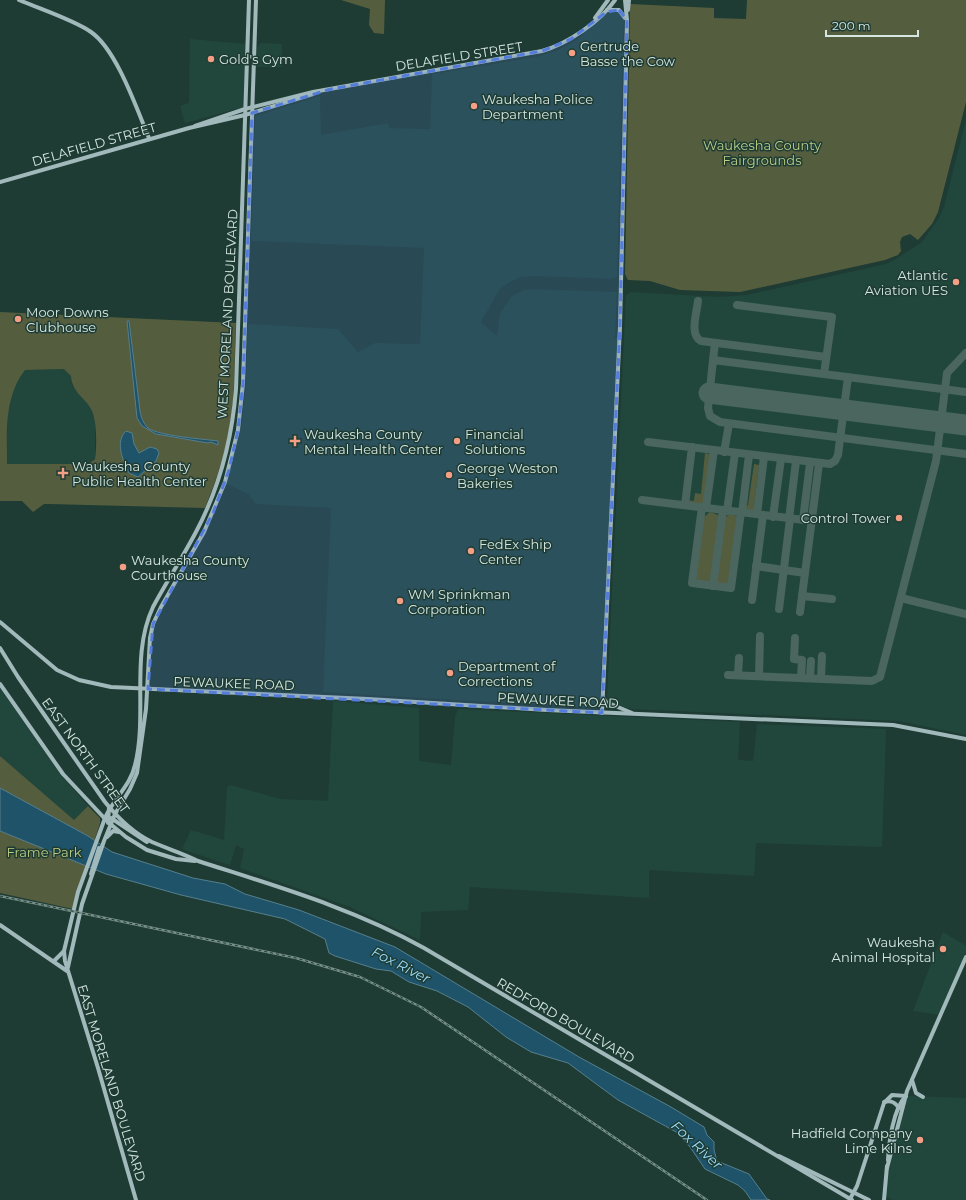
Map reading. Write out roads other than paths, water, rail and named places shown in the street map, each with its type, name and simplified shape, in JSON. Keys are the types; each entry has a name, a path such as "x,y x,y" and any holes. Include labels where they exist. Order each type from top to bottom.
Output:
{"main road":[{"path":"19,0 87,30 96,36 105,46 124,79 149,138"},
{"name":"WEST MORELAND BOULEVARD","path":"101,840 104,818 109,808 130,779 136,764 145,627 153,607 202,520 219,479 231,432 237,370 250,0"},
{"name":"WEST MORELAND BOULEVARD","path":"110,820 130,790 137,773 148,689 152,629 161,607 208,524 225,482 238,433 244,370 256,0"},
{"name":"DELAFIELD STREET","path":"593,22 608,0"},
{"name":"DELAFIELD STREET","path":"0,182 149,138 214,121 245,116 269,106 320,91 542,51 571,39 607,10 615,0"},
{"path":"602,713 620,326 628,0"},
{"path":"607,10 619,10 627,20"},
{"path":"247,65 254,65"},
{"path":"246,88 253,88"},
{"name":"DELAFIELD STREET","path":"214,121 228,114 246,109 269,106"},
{"path":"228,114 230,119"},
{"path":"244,141 251,142"},
{"path":"244,158 251,159"},
{"path":"243,197 250,197"},
{"path":"242,234 248,234"},
{"path":"240,267 247,267"},
{"path":"237,370 244,370"},
{"path":"231,432 238,433"},
{"path":"202,520 208,524"},
{"name":"PEWAUKEE ROAD","path":"0,622 49,664 64,674 104,686 368,699 602,713 893,725 966,739"},
{"path":"145,627 152,629"},
{"name":"EAST NORTH STREET","path":"0,648 18,677 109,808 125,824 145,838 178,851 198,861 342,909"},
{"path":"142,665 149,666"},
{"path":"0,684 63,774 104,818 150,843 160,845"},
{"path":"603,697 606,702 634,714"},
{"path":"109,808 110,820"},
{"name":"EAST NORTH STREET","path":"110,820 120,832 147,850 176,860 198,861"},
{"name":"EAST MORELAND BOULEVARD","path":"110,820 101,840 69,930 64,951 68,972 98,1068 136,1200"},
{"path":"101,840 113,832 120,832"},
{"name":"EAST MORELAND BOULEVARD","path":"68,972 75,931 89,884 91,869 101,840"},
{"name":"REDFORD BOULEVARD","path":"342,909 380,925 419,946 777,1155 851,1200"},
{"path":"0,925 68,972"},
{"path":"69,930 75,931"},
{"path":"54,961 64,951"},
{"path":"884,1200 889,1142 899,1108 906,1096 966,957"},
{"path":"912,1080 916,1093 923,1097"},
{"path":"851,1200 884,1103 892,1095 906,1096"},
{"path":"887,1168 906,1096"},
{"path":"884,1103 892,1101 899,1108"},
{"name":"REDFORD BOULEVARD","path":"777,1155 785,1157 869,1200"}],"water":[{"path":"127,321 129,321 140,411 145,424 148,428 154,431 182,437 218,441 218,445 211,442 208,443 156,434 142,426 137,418"},
{"path":"126,431 132,433 134,444 139,453 150,447 157,449 159,453 156,461 138,477 129,473 121,452 120,446 122,436"},
{"name":"Fox River","path":"0,788 88,836 112,852 193,878 225,884 245,894 299,910 395,947 579,1057 671,1107 704,1127 707,1135 714,1142 714,1150 717,1161 749,1174 767,1199 770,1200 751,1200 745,1191 738,1185 705,1169 690,1147 678,1133 618,1100 568,1063 531,1052 506,1037 468,1007 437,991 409,982 391,971 376,969 335,956 329,953 325,939 285,919 181,895 106,874 0,831"}],"railway":[{"path":"0,896 296,958 360,977 421,1007 707,1200"}],"place":[{"name":"Gertrude Basse the Cow","path":"572,53"},
{"name":"Gold's Gym","path":"211,59"},
{"name":"Waukesha Police Department","path":"474,106"},
{"name":"Atlantic Aviation UES","path":"956,282"},
{"name":"Moor Downs Clubhouse","path":"18,319"},
{"name":"Waukesha County Mental Health Center","path":"295,441"},
{"name":"Financial Solutions","path":"457,441"},
{"name":"Waukesha County Public Health Center","path":"63,473"},
{"name":"George Weston Bakeries","path":"449,475"},
{"name":"Control Tower","path":"899,518"},
{"name":"FedEx Ship Center","path":"471,551"},
{"name":"Waukesha County Courthouse","path":"123,567"},
{"name":"WM Sprinkman Corporation","path":"400,601"},
{"name":"Department of Corrections","path":"450,673"},
{"name":"Waukesha Animal Hospital","path":"943,949"},
{"name":"Hadfield Company Lime Kilns","path":"920,1140"}],"park label":[{"name":"Waukesha County Fairgrounds","path":"762,152"},
{"name":"Frame Park","path":"44,852"}]}
